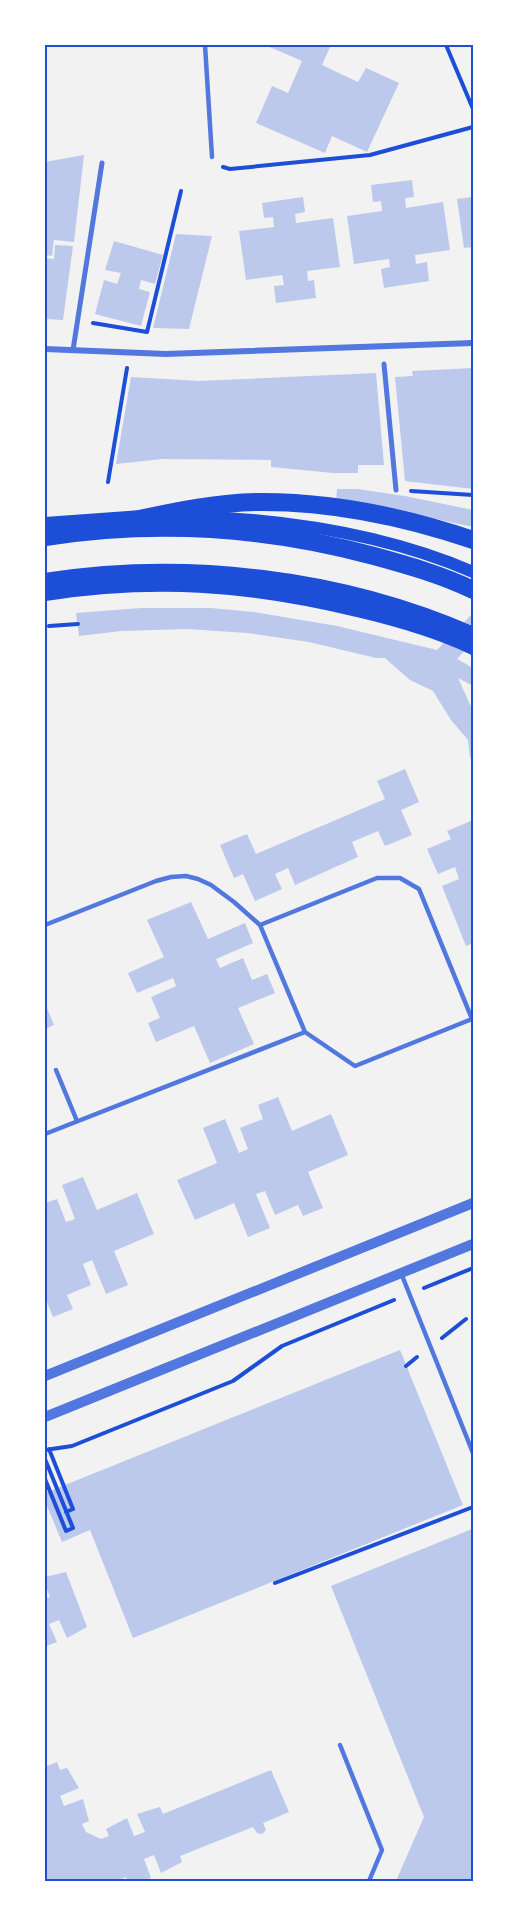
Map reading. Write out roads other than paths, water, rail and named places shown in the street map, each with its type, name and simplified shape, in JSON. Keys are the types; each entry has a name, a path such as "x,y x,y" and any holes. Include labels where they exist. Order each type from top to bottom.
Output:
{"highway":[{"path":"45,537 167,513 261,502 316,505 389,515 473,540"},
{"path":"89,530 166,527 226,529 284,536 341,547 402,563 473,590"},
{"path":"45,582 156,573 272,581 337,592 392,606 473,636"}],"main road":[{"path":"45,523 128,516 177,515 261,520 333,531 392,545 452,563 473,572"},
{"path":"45,595 156,585 256,590 324,603 397,621 473,648"}],"street":[{"path":"73,350 102,163"},
{"path":"45,349 166,354 473,343"},
{"path":"384,364 396,490"},
{"path":"45,1376 473,1203"},
{"path":"45,1417 473,1244"}],"lane":[{"path":"205,45 212,157"},
{"path":"45,925 156,881 186,876 211,885 260,925 305,1032 355,1066 472,1019 419,889 400,878 376,878 260,925"},
{"path":"45,1134 305,1032"},
{"path":"56,1070 77,1121"},
{"path":"401,1273 473,1453"},
{"path":"340,1745 382,1850 369,1881"}]}
